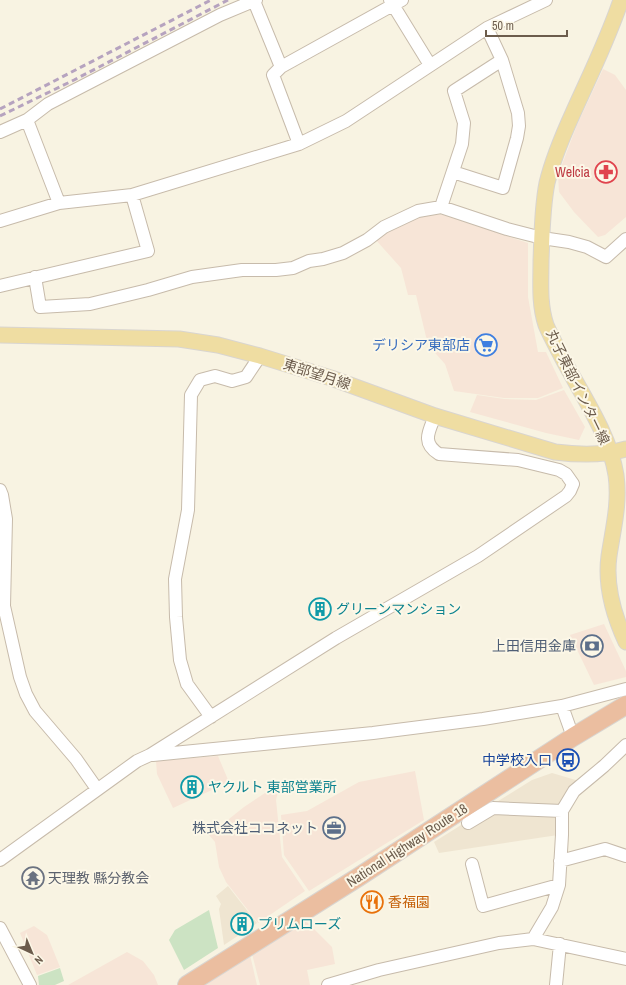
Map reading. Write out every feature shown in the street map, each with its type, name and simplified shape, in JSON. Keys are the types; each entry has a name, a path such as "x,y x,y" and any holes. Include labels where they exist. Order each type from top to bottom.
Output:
{"highway":[{"name":"National Highway Route 18","path":"187,985 573,737 626,705"}],"main road":[{"name":"丸子東部インター線","path":"621,0 602,50 554,160 545,197 542,238 542,302 545,320 554,343 594,416 610,453 616,476 617,504 609,557 609,582 615,614 626,642"},
{"name":"東部望月線","path":"0,335 179,339 218,344 331,378 435,416 555,452 580,454 610,453 626,449"}],"street":[{"path":"0,132 27,120 55,101 220,15 255,0 282,67"},
{"path":"0,221 59,204 132,195 299,144 346,121 487,28 546,0"},
{"path":"299,144 273,75 282,67 395,2 430,65"},
{"path":"453,172 503,188 517,138 519,126 518,113 502,60 487,28"},
{"path":"441,207 462,144 464,123 454,91 502,60"},
{"path":"27,120 59,204"},
{"path":"0,286 148,251 132,195"},
{"path":"35,277 40,307 90,304 148,290 192,277 242,270 276,270 293,268 343,253 368,240 384,227 418,211 441,207 507,229 542,238 581,245 606,256 626,239"},
{"path":"211,717 187,684 180,660 176,617 175,579 188,510 191,395 200,380 215,376 232,381 246,377 260,356"},
{"path":"0,860 137,761 150,755 336,638 478,556 566,496 570,491 573,484 571,480 566,474 559,470 518,460 439,454 431,448 428,441 428,434 435,416"},
{"path":"0,490 6,518 4,606 20,677 26,694 35,711 76,760 97,789"},
{"path":"150,755 373,733 484,719 562,706 626,689"},
{"path":"562,706 573,737"},
{"path":"533,938 552,907 558,885 562,835 562,811 574,791 626,745"},
{"path":"468,823 493,808 562,811"},
{"path":"560,861 605,849 626,856"},
{"path":"472,864 483,906 558,885"},
{"path":"0,928 30,985"},
{"path":"328,985 379,970 499,943 533,938 626,959"},
{"path":"556,985 560,944"}],"shaded area":[{"path":"603,69 615,75 626,90 626,217 605,235 598,237 574,212 559,192 558,175 577,125"},
{"path":"434,214 443,215 528,243 528,297 538,352 546,352 563,388 538,398 504,398 454,391 445,364 428,345 416,295 408,295 401,268 375,239 385,230 418,216"},
{"path":"564,390 585,427 579,440 546,433 470,412 477,395 504,399 536,400"},
{"path":"604,624 626,671 626,677 594,685 570,635"},
{"path":"218,756 229,782 173,808 157,774 156,761"},
{"path":"415,771 424,820 309,891 284,855 281,815 307,811 359,782"},
{"path":"552,773 579,781 562,804 555,808 495,803 532,780"},
{"path":"279,788 276,800 282,857 305,891 258,923 226,882 219,867 215,842 209,835 244,807 271,789"},
{"path":"492,812 554,815 558,818 558,835 439,853 434,842 466,822"},
{"path":"228,886 257,923 224,945 219,909 221,904 216,896"},
{"path":"306,921 332,947 335,964 307,970 310,985 260,985 252,954"},
{"path":"34,926 47,935 60,967 37,975 20,933"},
{"path":"127,952 143,961 154,975 158,985 68,985"},
{"path":"250,955 257,985 203,985"}],"green space":[{"path":"209,910 218,948 184,970 169,940 175,930"},
{"path":"60,968 64,981 55,985 39,985 38,976"}],"railway":[{"path":"0,109 211,0"},
{"path":"0,116 74,80 228,0"}],"place":[{"name":"Welcia","path":"606,172"},
{"name":"デリシア東部店","path":"486,345"},
{"name":"グリーンマンション","path":"320,609"},
{"name":"上田信用金庫","path":"592,646"},
{"name":"中学校入口","path":"568,760"},
{"name":"ヤクルト 東部営業所","path":"192,787"},
{"name":"株式会社ココネット","path":"334,828"},
{"name":"天理教 縣分教会","path":"33,878"},
{"name":"香福園","path":"372,902"},
{"name":"プリムローズ","path":"242,924"}]}
